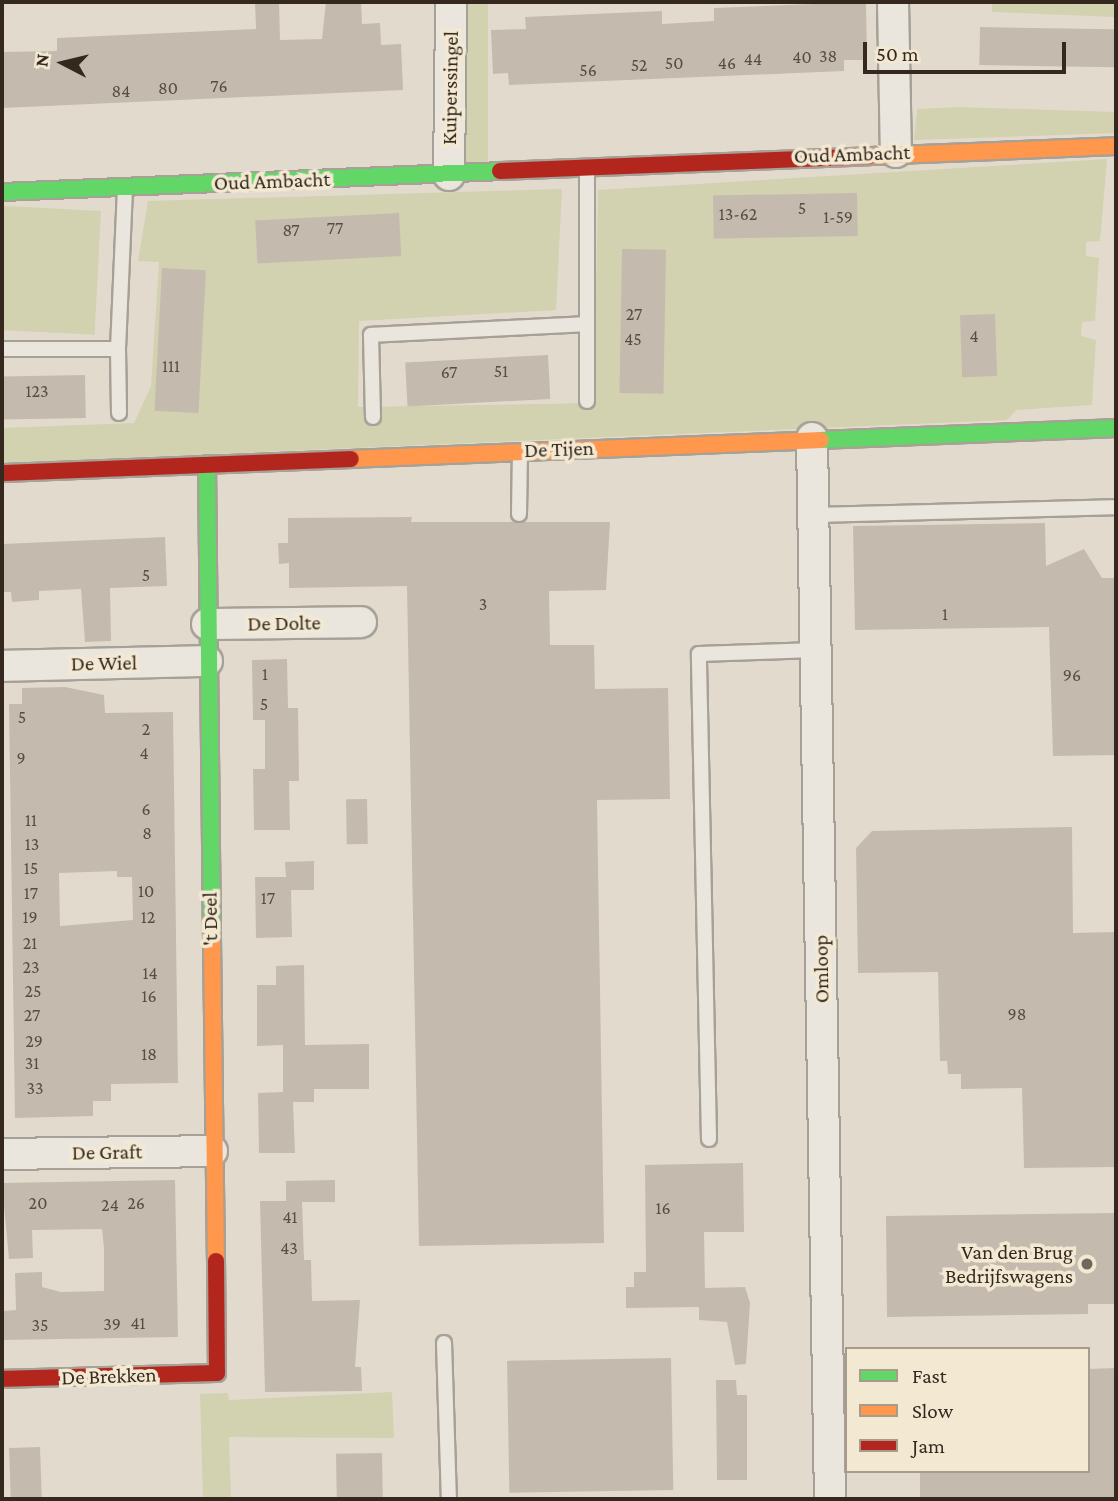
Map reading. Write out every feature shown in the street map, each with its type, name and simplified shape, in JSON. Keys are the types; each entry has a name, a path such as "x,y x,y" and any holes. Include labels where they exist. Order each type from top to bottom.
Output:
{"street":[{"name":"Kuiperssingel","path":"449,174 451,2"},
{"path":"893,2 896,152"},
{"name":"Oud Ambacht","path":"2,192 125,184 449,174 587,165 896,152 1116,146"},
{"name":"De Tijen","path":"2,472 1116,428"},
{"name":"Omloop","path":"812,438 830,1499"},
{"name":"'t Deel","path":"207,464 212,1151 217,1373"},
{"name":"De Dolte","path":"207,624 361,622"},
{"name":"De Wiel","path":"2,666 207,661"},
{"name":"De Graft","path":"2,1154 212,1151"},
{"name":"De Brekken","path":"2,1379 217,1373"}],"lane":[{"path":"587,165 587,401"},
{"path":"118,413 125,184"},
{"path":"373,417 370,335 587,324"},
{"path":"2,349 118,349"},
{"path":"519,514 520,451"},
{"path":"813,514 1116,507"},
{"path":"709,1139 699,654 816,650"},
{"path":"444,1343 449,1499"}],"green space":[{"path":"442,2 488,2 488,163 442,163"},
{"path":"992,2 1116,2 1116,17 992,12"},
{"path":"957,107 1116,112 1116,133 914,140 917,109"},
{"path":"1107,159 1100,241 1086,242 1086,256 1099,258 1095,321 1082,322 1081,336 1096,340 1092,405 1016,410 1007,420 2,463 2,428 134,423 151,386 159,262 138,261 148,201 562,189 556,310 359,321 358,407 594,403 598,190"},
{"path":"2,206 101,211 95,335 2,330"},
{"path":"392,1392 394,1438 229,1437 231,1499 203,1499 200,1394 228,1393 229,1400"}],"building":[{"path":"255,2 279,2 280,40 322,39 326,2 361,2 362,24 380,23 381,45 401,44 403,90 2,108 2,52 57,51 57,38 256,29"},
{"path":"866,2 867,60 844,60 844,71 509,85 508,73 493,74 491,30 526,29 525,17 662,11 662,24 714,21 714,8"},
{"path":"980,27 1116,29 1115,67 979,65"},
{"path":"857,193 858,236 714,239 713,196"},
{"path":"399,213 401,256 257,263 255,221"},
{"path":"622,249 666,250 663,394 619,393"},
{"path":"162,268 206,270 198,413 155,411"},
{"path":"995,314 997,376 962,377 960,315"},
{"path":"548,355 550,399 407,406 405,362"},
{"path":"85,375 86,418 3,419 2,376"},
{"path":"412,517 411,522 610,522 606,590 549,591 550,645 594,645 595,689 668,688 670,799 597,800 604,1243 419,1246 407,586 289,588 289,563 279,564 278,543 288,543 288,518"},
{"path":"1045,523 1046,566 1084,549 1102,578 1116,578 1116,755 1053,756 1049,627 855,630 853,526"},
{"path":"165,537 167,586 110,588 111,641 85,642 81,589 39,591 39,600 12,602 11,592 2,592 2,544"},
{"path":"287,659 288,708 298,708 299,781 289,781 290,830 254,830 253,769 265,769 265,720 253,720 252,660"},
{"path":"65,687 104,695 105,713 173,712 178,1083 111,1084 111,1101 93,1101 93,1116 15,1118 9,704 22,704 22,688","holes":["117,871 117,877 132,877 133,920 60,926 59,873"]},
{"path":"346,799 367,799 368,844 347,844"},
{"path":"1072,827 1073,933 1116,932 1116,1167 1024,1168 1022,1088 961,1089 961,1074 948,1074 947,1061 940,1061 938,972 858,973 856,848 872,831"},
{"path":"314,861 314,890 291,890 292,937 256,938 255,877 286,877 285,862"},
{"path":"304,965 305,1045 369,1044 369,1089 314,1089 314,1102 293,1102 295,1153 259,1153 258,1093 283,1092 283,1045 257,1046 257,985 276,985 276,966"},
{"path":"743,1163 744,1232 704,1232 705,1288 745,1287 750,1303 746,1364 735,1365 727,1322 699,1320 699,1307 626,1308 626,1287 634,1287 634,1272 646,1272 645,1165"},
{"path":"175,1180 178,1337 2,1340 2,1311 16,1310 15,1273 42,1272 42,1287 61,1292 104,1291 104,1248 102,1229 32,1230 33,1258 9,1259 2,1183"},
{"path":"335,1180 335,1202 302,1202 304,1260 311,1260 312,1301 360,1300 355,1367 361,1367 362,1391 265,1392 260,1201 286,1201 286,1181"},
{"path":"1116,1213 1116,1304 1088,1304 1088,1314 887,1317 886,1216"},
{"path":"671,1358 673,1490 509,1493 507,1361"},
{"path":"1116,1368 1116,1499 920,1499 920,1473 1090,1473 1090,1369"},
{"path":"716,1380 736,1380 737,1395 747,1395 747,1480 717,1480"},
{"path":"40,1447 42,1499 11,1499 9,1448"},
{"path":"382,1453 383,1499 337,1499 336,1454"}],"traffic: fast":[{"path":"2,192 500,171"},
{"path":"821,440 1116,428"},
{"path":"207,464 212,937"}],"traffic: slow":[{"path":"870,156 1116,146"},
{"path":"351,459 821,440"},
{"path":"212,937 216,1261"}],"traffic: jam":[{"path":"500,171 870,156"},
{"path":"2,473 351,459"},
{"path":"2,1379 217,1373 216,1261"}],"place":[{"name":"Van den Brug Bedrijfswagens","path":"1087,1264"}]}
